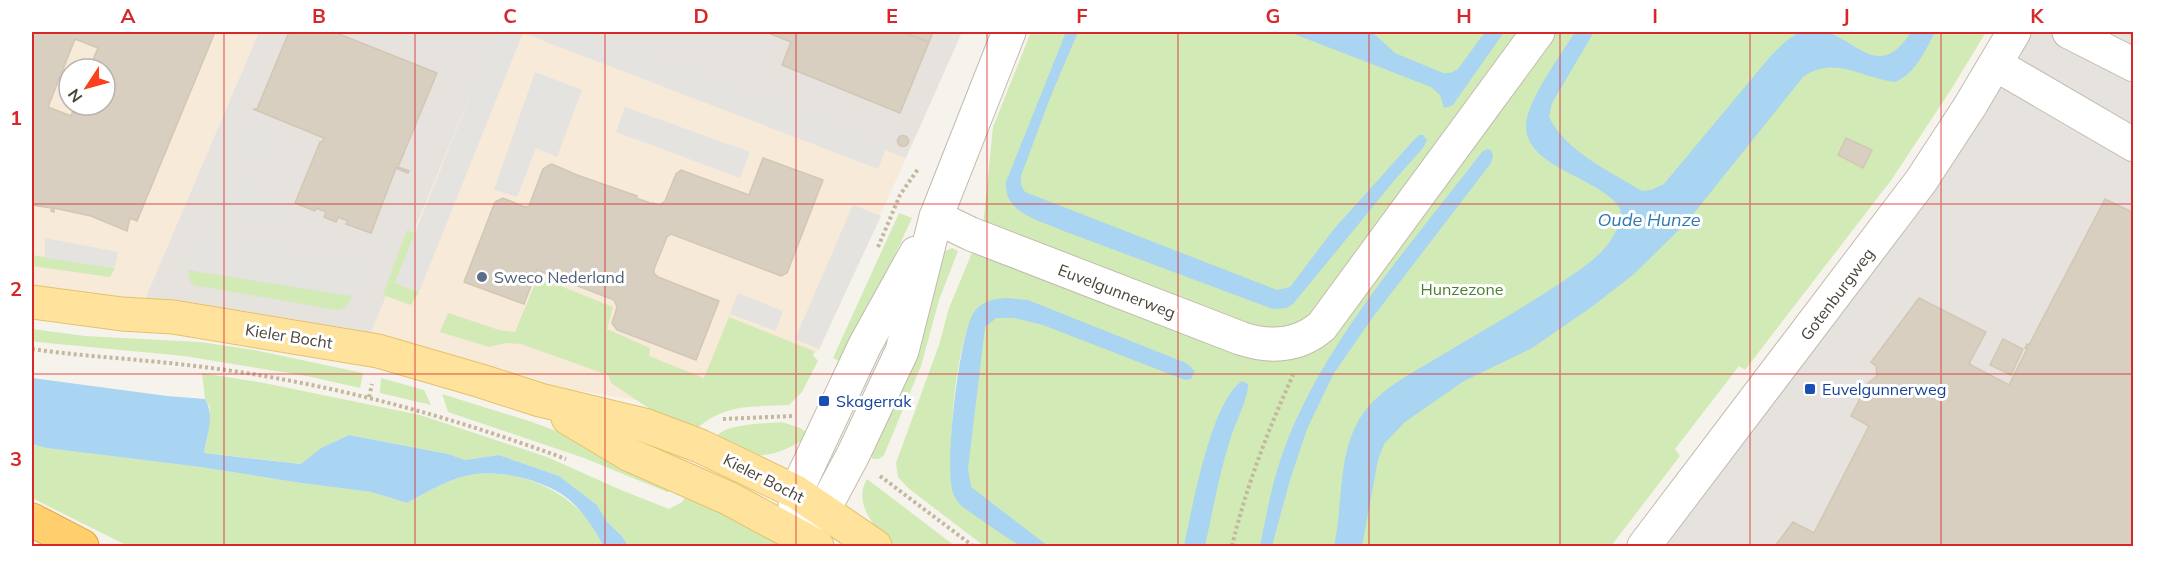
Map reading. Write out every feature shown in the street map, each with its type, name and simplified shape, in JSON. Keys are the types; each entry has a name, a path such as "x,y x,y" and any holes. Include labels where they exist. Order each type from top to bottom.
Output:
{"highway":[{"path":"32,520 82,546"}],"main road":[{"name":"Kieler Bocht","path":"32,302 123,314 173,317 378,351 540,400 644,425 700,446 796,492 875,546"},
{"name":"Kieler Bocht","path":"540,400 630,454 728,498 805,539"}],"street":[{"path":"805,539 796,492 865,345 936,217 1010,32"},
{"name":"Euvelgunnerweg","path":"936,217 971,234 1257,344 1276,345 1302,339 1316,331 1327,320 1538,32"},
{"name":"Gotenburgweg","path":"1644,546 1886,230 1921,181 2014,32"},
{"path":"2069,32 2133,65"},
{"path":"1995,64 2133,146"},
{"path":"805,539 853,455 902,351 936,217"}],"path":[{"path":"1232,546 1266,440 1297,366 1302,339"},
{"path":"32,349 103,358 194,365 259,375 369,398 441,417"},
{"path":"881,477 973,546"}],"shaded area":[{"path":"32,32 259,32 134,325 32,308"},
{"path":"259,32 497,32 361,356 134,325"},
{"path":"496,32 581,32 886,148 878,169 523,33 419,292 395,283"},
{"path":"497,32 561,32 906,158 819,351 787,370 673,406 361,356"},
{"path":"561,32 962,32 906,158"},
{"path":"2009,32 2133,32 2133,546 1651,546"},
{"path":"535,72 582,90 557,157 536,148 517,197 494,190"},
{"path":"625,107 750,152 740,178 616,132"},
{"path":"246,133 277,139 270,159 236,155"},
{"path":"221,184 287,198 279,221 212,209"},
{"path":"853,205 881,216 819,349 795,339"},
{"path":"45,238 118,252 115,268 45,258"},
{"path":"199,238 364,268 352,296 188,270"},
{"path":"738,293 783,311 776,331 730,314"}],"green space":[{"name":"Hunzezone","path":"1031,32 1986,32 1892,179 1745,370 1739,366 1675,449 1680,456 1611,546 1042,546 966,488 975,311 957,373 952,423 952,490 1020,546 984,546 908,488 898,477 896,463 939,345 949,308 983,226 993,127"},
{"path":"899,213 912,218 844,364 833,358"},
{"path":"407,230 415,233 395,283 419,292 411,305 383,295"},
{"path":"952,248 958,251 939,300 921,366 884,455 879,459 873,459 869,453 943,252"},
{"path":"32,255 115,268 110,277 32,266"},
{"path":"188,270 352,296 345,307 337,310 193,285 189,279"},
{"path":"538,277 613,307 607,329 650,348 649,356 704,378 729,317 814,351 813,355 818,361 802,392 789,405 739,408 717,415 695,430 662,417 611,383 608,375 521,344 506,343 489,347 440,332 448,313 499,330 515,332"},
{"path":"32,329 85,336 200,342 254,350 363,373 360,388 307,376 184,356 37,342 32,341"},
{"path":"202,373 264,383 420,415 547,457 669,509 682,502 688,493 802,546 628,546 622,536 607,522 597,505 559,476 499,455 465,460 448,454 349,435 321,448 302,464 204,453 210,407 205,399"},
{"path":"381,378 424,390 431,405 380,393"},
{"path":"442,394 572,437 673,490 667,492 584,458 448,412"},
{"path":"782,422 800,428 811,435 779,452 762,455 744,454 715,439 719,434 735,427"},
{"path":"32,444 46,448 200,467 371,492 407,503 438,486 462,477 504,474 536,483 566,499 590,522 603,546 128,546 32,498"},
{"path":"867,479 955,546 892,546 873,523 864,506 863,488"}],"water":[{"name":"Oude Hunze","path":"1818,30 1833,34 1872,55 1884,56 1897,49 1911,32 1935,32 1914,67 1895,82 1837,68 1826,68 1803,77 1686,223 1634,274 1593,306 1532,348 1464,381 1405,422 1384,444 1378,460 1362,546 1334,546 1342,477 1349,442 1365,411 1373,402 1401,380 1578,271 1600,253 1613,238 1620,221 1619,207 1596,188 1538,153 1529,141 1526,127 1531,105 1575,32 1594,32 1552,103 1549,117 1556,129 1577,150 1642,191 1664,184 1769,58 1797,34"},
{"path":"1066,32 1078,32 1021,176 1021,185 1025,192 1277,290 1290,287 1334,229 1419,135 1423,135 1427,140 1423,148 1293,304 1287,308 1273,309 1061,230 1024,214 1010,201 1006,182"},
{"path":"1289,32 1372,32 1395,53 1443,73 1450,73 1458,69 1485,32 1504,32 1453,105 1444,108 1440,95 1431,87"},
{"path":"1487,149 1491,150 1493,155 1491,163 1373,317 1334,373 1307,429 1272,546 1260,546 1281,456 1303,405 1324,366 1400,256 1482,152"},
{"path":"1006,298 1028,300 1186,363 1195,371 1191,379 1185,380 1043,325 1014,318 996,318 985,327 968,469 971,487 1048,546 1034,548 1021,546 964,508 953,493 951,479 950,458 954,402 968,325 974,312 981,305"},
{"path":"32,378 205,399 210,419 204,453 301,464 321,448 349,435 448,454 465,460 499,455 559,476 597,505 607,522 622,536 628,546 603,546 585,517 567,498 539,483 516,476 470,475 438,486 407,503 371,492 200,467 46,448 32,444"},
{"path":"1242,381 1248,384 1248,389 1223,464 1205,546 1184,546 1204,457 1212,432 1231,392"}],"building":[{"path":"32,32 215,32 137,221 130,218 127,231 91,216 54,208 54,212 51,211 52,208 32,205"},
{"path":"289,32 334,32 437,73 398,167 409,171 408,173 396,168 371,233 346,224 348,221 338,217 336,222 324,217 326,212 316,208 315,211 295,203 320,142 324,138 253,109 257,109"},
{"path":"766,32 902,32 929,42 900,113 782,65 791,42"},
{"path":"902,32 933,32 929,42"},
{"path":"903,135 909,141 903,147 897,141"},
{"path":"1846,138 1872,150 1863,168 1838,155"},
{"path":"763,158 823,180 787,273 781,276 671,234 667,237 654,269 658,277 719,301 696,360 617,330 612,323 617,307 614,300 537,270 524,304 464,282 495,202 503,198 525,207 529,206 543,169 549,165 552,164 637,196 636,198 660,205 665,201 676,174 681,170 749,195"},
{"path":"2105,199 2134,213 2134,546 1775,546 1793,522 1814,533 1869,426 1851,416 1868,383 1877,376 1876,366 1871,362 1919,298 1986,332 1969,364 2009,385 2027,349 2025,348 2027,344 2029,345"},
{"path":"2003,339 2023,349 2011,375 1990,365"}],"place":[{"name":"Sweco Nederland","path":"482,277"},
{"name":"Euvelgunnerweg","path":"1810,389"},
{"name":"Skagerrak","path":"824,401"}]}
